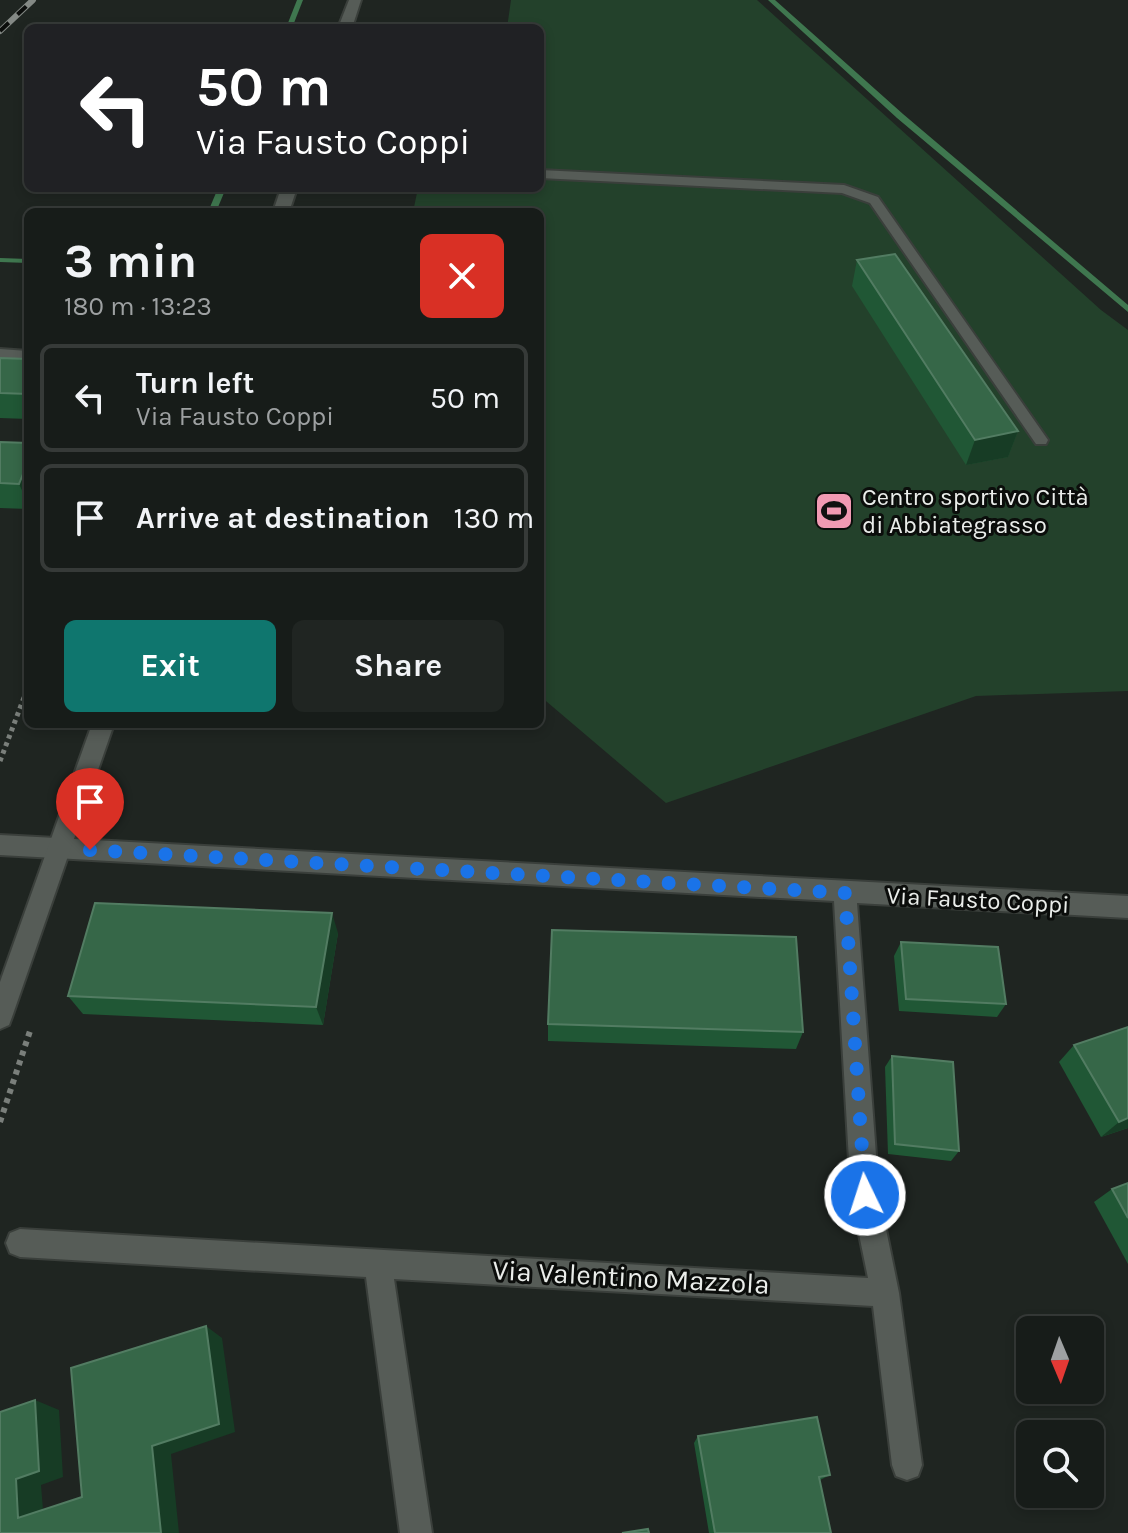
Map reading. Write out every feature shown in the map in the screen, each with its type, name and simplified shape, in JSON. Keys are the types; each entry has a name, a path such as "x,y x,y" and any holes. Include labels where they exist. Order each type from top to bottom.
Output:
{"street":[{"path":"346,24 355,0"},
{"path":"0,355 24,357"},
{"path":"0,1017 102,728"},
{"name":"Via Fausto Coppi","path":"0,845 1128,907"},
{"path":"845,893 865,1195 885,1293 907,1465"},
{"name":"Via Valentino Mazzola","path":"20,1243 885,1293"},
{"path":"378,1262 416,1533"}],"lane":[{"path":"544,174 844,189 874,200 1041,440"}],"path":[{"path":"0,761 24,698"}],"green space":[{"name":"Centro sportivo Città di Abbiategrasso","path":"511,0 757,0 1101,310 1128,330 1128,691 976,696 666,803 544,699 544,208 414,208 417,192 544,192 544,24 508,24"}],"building":[{"path":"895,254 1018,431 975,440 857,260"},
{"path":"0,358 24,359 24,394 0,393"},
{"path":"0,442 24,443 24,472 19,484 0,483"},
{"path":"95,903 332,913 316,1007 68,996"},
{"path":"552,930 796,937 803,1032 548,1024"},
{"path":"901,942 998,947 1006,1004 906,999"},
{"path":"1128,1027 1128,1118 1119,1122 1074,1045"},
{"path":"892,1056 953,1062 959,1151 895,1144"},
{"path":"1128,1183 1128,1218 1112,1189"},
{"path":"206,1326 219,1424 152,1446 161,1533 0,1533 0,1412 35,1400 39,1471 16,1479 18,1518 82,1497 71,1368"},
{"path":"817,1417 830,1475 819,1477 831,1533 715,1533 698,1436"},
{"path":"648,1529 649,1533 622,1533"}],"waterway":[{"path":"291,24 300,0"},
{"path":"771,0 900,116 1128,309"},
{"path":"214,208 220,192"},
{"path":"0,260 24,261"}],"railway":[{"path":"0,31 33,0"}],"place":[{"name":"Centro sportivo Città di Abbiategrasso","path":"834,511"}],"route":[{"path":"90,850 845,893 865,1195"}]}
